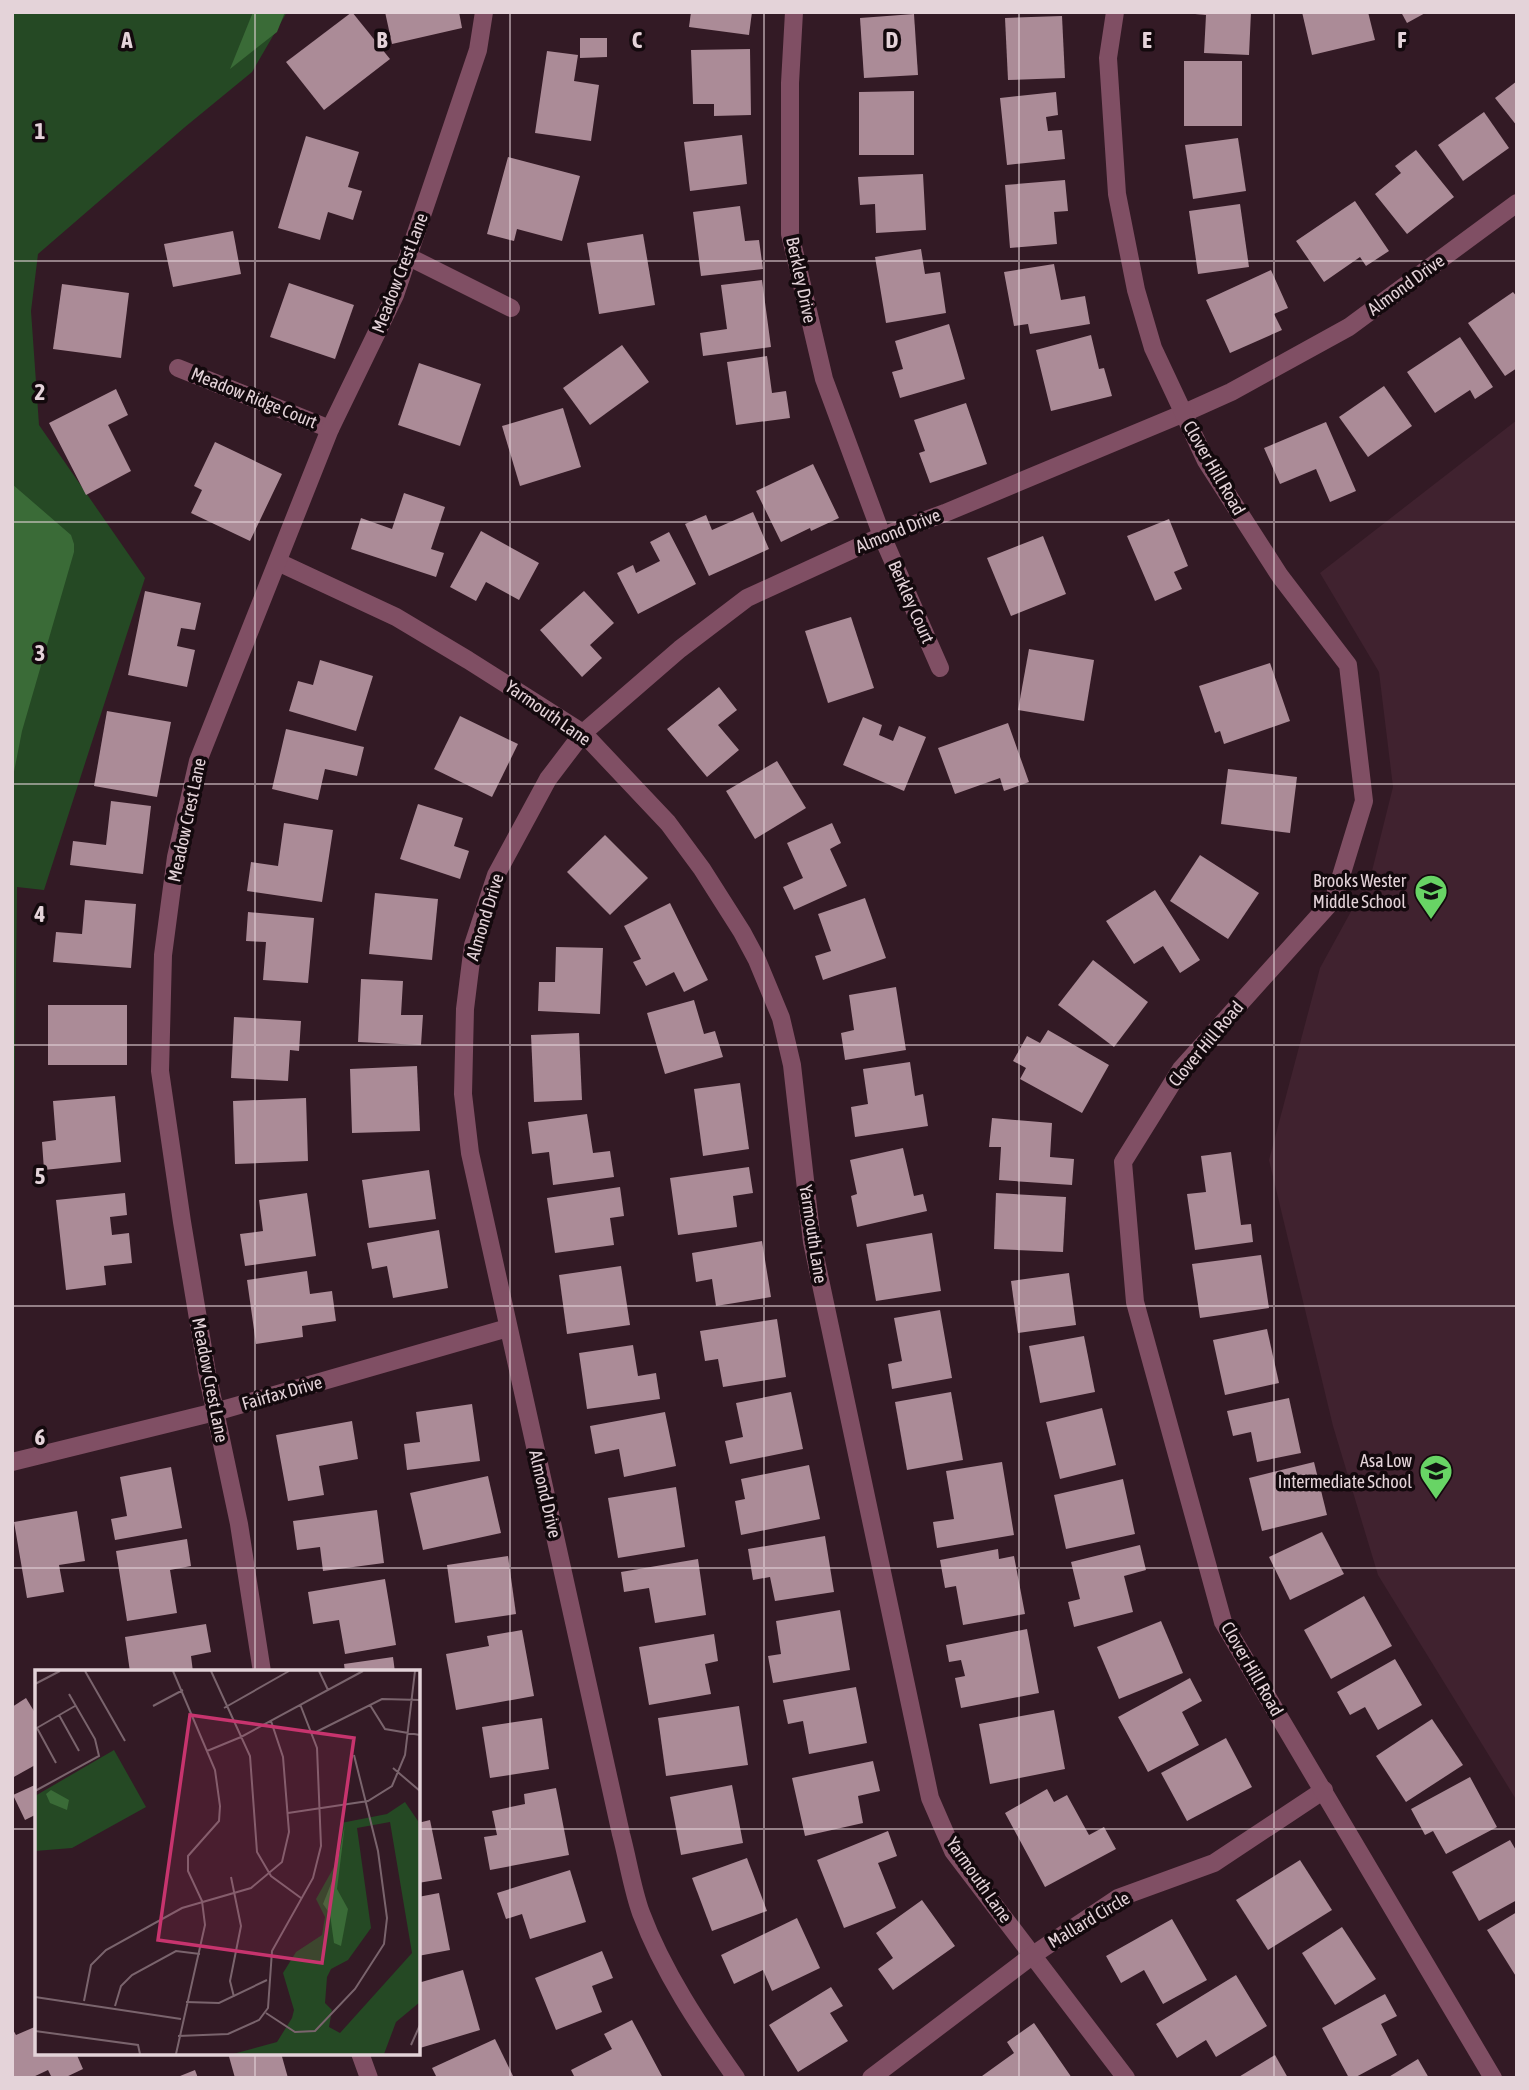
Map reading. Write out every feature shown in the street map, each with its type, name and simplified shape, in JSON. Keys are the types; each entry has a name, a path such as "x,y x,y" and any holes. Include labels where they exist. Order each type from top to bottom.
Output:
{"street":[{"name":"Meadow Crest Lane","path":"262,1670 239,1524 215,1412 182,1222 160,1071 163,955 176,857 198,761 330,429 395,295 409,257 478,50 484,12"},
{"name":"Berkley Drive","path":"794,12 790,83 790,234 824,379 881,536"},
{"name":"Clover Hill Road","path":"1115,12 1108,58 1117,194 1136,290 1150,336 1182,414 1206,461 1280,576 1348,665 1364,801 1334,899 1181,1069 1123,1162 1135,1302 1223,1622 1493,2078"},
{"name":"Almond Drive","path":"736,2078 703,2031 667,1968 641,1913 621,1834 470,1153 463,1094 465,1009 473,945 496,875 548,779 583,733 680,649 747,598 881,536 945,513 1231,392 1349,327 1517,203"},
{"path":"409,257 511,308"},
{"name":"Meadow Ridge Court","path":"178,368 330,429"},
{"name":"Berkley Court","path":"881,536 940,668"},
{"name":"Yarmouth Lane","path":"278,562 396,617 583,733 668,823 702,869 742,932 781,1018 792,1065 812,1242 930,1798 953,1851 1126,2078"},
{"name":"Fairfax Drive","path":"12,1462 215,1412 508,1328"},
{"name":"Mallard Circle","path":"871,2078 1033,1955 1118,1898 1214,1863 1324,1790"},
{"path":"360,2055 369,2078"}],"shaded area":[{"path":"12,12 287,12 252,72 38,254 31,311 39,425 145,578 44,890 17,887 12,1300"},
{"path":"253,12 285,12 277,32 230,69"},
{"name":"Brooks Wester Middle School","path":"1517,420 1517,1801 1378,1575 1333,1426 1269,1160 1320,968 1371,875 1393,787 1379,672 1320,573"},
{"path":"12,484 71,535 74,552 22,731 12,782"}],"building":[{"path":"352,12 390,59 324,110 286,62"},
{"path":"385,12 459,12 462,28 392,44"},
{"path":"691,12 752,12 749,35 689,27"},
{"path":"1195,12 1251,12 1249,55 1204,53 1206,15"},
{"path":"1302,12 1368,12 1375,40 1312,55"},
{"path":"1401,12 1427,12 1407,23"},
{"path":"914,14 918,75 864,78 860,18"},
{"path":"1062,16 1065,78 1008,80 1005,18"},
{"path":"580,38 607,38 607,57 580,58"},
{"path":"750,49 751,115 714,116 714,104 693,104 691,50"},
{"path":"547,51 578,55 574,81 599,85 591,141 535,133"},
{"path":"1184,61 1242,61 1242,126 1184,126"},
{"path":"1517,81 1517,126 1495,98"},
{"path":"914,91 914,155 859,155 859,92"},
{"path":"1056,92 1058,115 1046,117 1048,131 1062,130 1065,159 1007,165 1000,98"},
{"path":"1484,112 1509,148 1463,181 1438,145"},
{"path":"742,135 747,184 690,191 684,142"},
{"path":"306,136 359,152 348,187 362,191 353,220 328,212 320,240 278,228"},
{"path":"1238,138 1246,191 1193,199 1185,145"},
{"path":"1416,150 1454,197 1407,234 1375,194 1401,173 1395,166"},
{"path":"508,157 580,176 562,241 517,229 514,241 487,234"},
{"path":"923,174 926,230 876,233 875,204 860,205 858,177"},
{"path":"1065,180 1068,211 1054,212 1057,244 1010,248 1005,185"},
{"path":"1355,201 1389,251 1366,266 1360,257 1324,282 1296,241"},
{"path":"1240,204 1249,267 1198,274 1189,211"},
{"path":"740,206 745,241 759,240 763,269 701,276 693,212"},
{"path":"233,231 241,274 173,287 164,244"},
{"path":"643,234 655,305 599,314 587,243"},
{"path":"921,249 925,274 940,272 946,313 886,323 875,257"},
{"path":"1054,264 1061,300 1085,296 1090,324 1030,334 1028,324 1014,326 1004,272"},
{"path":"1271,270 1288,308 1274,314 1282,330 1230,353 1206,300"},
{"path":"762,280 771,347 703,356 700,333 727,329 721,285"},
{"path":"289,283 354,305 335,359 270,337"},
{"path":"62,284 129,293 121,358 53,349"},
{"path":"1513,292 1517,297 1517,368 1505,376 1468,323"},
{"path":"949,324 965,379 900,398 892,372 903,369 895,341"},
{"path":"1091,335 1099,369 1104,368 1112,396 1051,411 1036,350"},
{"path":"1460,337 1493,387 1475,399 1470,390 1435,413 1407,372"},
{"path":"622,345 649,382 590,425 563,388"},
{"path":"767,356 772,393 786,391 790,418 736,425 727,362"},
{"path":"419,363 481,384 460,446 398,425"},
{"path":"1384,386 1412,426 1368,457 1339,417"},
{"path":"116,389 128,415 108,425 131,471 86,495 49,423"},
{"path":"966,403 987,464 930,483 919,453 925,451 914,420"},
{"path":"563,408 581,467 520,486 502,426"},
{"path":"1326,422 1356,491 1330,502 1316,469 1280,484 1264,448"},
{"path":"215,442 282,474 250,541 191,513 202,490 194,486"},
{"path":"813,464 839,518 781,542 756,491"},
{"path":"404,493 445,507 431,549 444,553 436,577 351,549 361,518 392,529"},
{"path":"753,512 769,549 709,576 685,524 706,515 712,530"},
{"path":"1169,519 1188,566 1174,572 1182,589 1155,601 1127,536"},
{"path":"481,531 539,563 519,600 486,582 476,601 450,587"},
{"path":"669,532 696,584 638,614 617,573 633,565 636,573 660,561 650,542"},
{"path":"1043,536 1066,594 1011,616 987,558"},
{"path":"145,591 201,603 195,630 181,628 177,646 195,650 187,687 128,675"},
{"path":"584,591 614,623 590,645 602,658 582,677 540,630"},
{"path":"851,617 874,688 828,703 805,631"},
{"path":"1029,649 1094,660 1084,721 1018,710"},
{"path":"320,660 373,676 356,731 289,711 298,681 313,685"},
{"path":"1270,663 1290,721 1224,744 1220,731 1215,733 1199,686"},
{"path":"719,687 737,710 718,725 739,750 707,777 667,729"},
{"path":"107,711 171,722 157,797 94,786"},
{"path":"460,716 518,744 492,797 434,769"},
{"path":"863,717 882,725 879,735 893,741 899,726 926,737 904,791 843,765"},
{"path":"1008,723 1029,782 1004,791 1000,778 955,794 938,748"},
{"path":"286,729 364,747 357,776 325,769 318,800 272,789"},
{"path":"777,761 806,808 755,839 726,791"},
{"path":"1228,769 1297,777 1290,833 1221,824"},
{"path":"111,801 151,806 143,874 70,865 73,841 106,845"},
{"path":"418,804 463,818 454,846 469,851 460,879 400,859"},
{"path":"284,823 333,830 322,902 247,891 251,862 278,866"},
{"path":"832,823 841,843 830,849 847,886 794,910 783,887 803,878 787,843"},
{"path":"605,835 648,878 610,915 567,872"},
{"path":"1200,855 1259,893 1228,939 1170,901"},
{"path":"1155,890 1200,960 1180,973 1163,946 1134,964 1106,921"},
{"path":"375,893 438,899 432,960 369,954"},
{"path":"865,898 886,958 823,980 815,956 831,951 818,914"},
{"path":"85,900 136,904 131,968 53,962 56,932 82,934"},
{"path":"670,903 708,980 684,992 674,972 646,986 633,962 641,959 624,926"},
{"path":"248,912 314,918 308,983 263,980 266,942 246,941"},
{"path":"556,947 603,948 600,1014 538,1011 539,982 555,982"},
{"path":"1093,960 1148,1002 1114,1047 1058,1005"},
{"path":"361,979 403,981 401,1015 423,1015 421,1045 358,1042"},
{"path":"896,987 906,1050 845,1060 841,1033 854,1030 849,995"},
{"path":"694,1000 704,1034 715,1031 723,1057 665,1074 647,1013"},
{"path":"48,1005 127,1005 127,1065 48,1065"},
{"path":"234,1017 301,1021 299,1051 290,1050 288,1081 231,1078"},
{"path":"1048,1030 1109,1065 1082,1113 1020,1079 1026,1068 1013,1061 1027,1036 1040,1043"},
{"path":"579,1033 582,1100 534,1102 531,1035"},
{"path":"910,1062 915,1096 923,1094 928,1126 855,1137 851,1107 868,1104 863,1069"},
{"path":"417,1066 420,1131 352,1133 350,1069"},
{"path":"740,1083 749,1149 703,1156 694,1089"},
{"path":"115,1096 121,1162 44,1170 42,1142 56,1140 53,1101"},
{"path":"306,1098 308,1161 235,1164 233,1101"},
{"path":"587,1114 593,1153 610,1151 614,1177 553,1185 549,1152 532,1154 528,1122"},
{"path":"992,1118 1052,1123 1050,1157 1074,1159 1072,1185 999,1180 1001,1147 989,1147"},
{"path":"903,1148 914,1196 923,1194 927,1211 857,1227 851,1196 857,1194 850,1160"},
{"path":"1231,1152 1241,1225 1251,1224 1253,1242 1195,1250 1187,1194 1206,1192 1201,1156"},
{"path":"749,1167 753,1193 733,1196 737,1227 678,1235 670,1178"},
{"path":"429,1170 436,1219 369,1228 362,1180"},
{"path":"620,1187 624,1216 610,1218 614,1245 555,1253 547,1198"},
{"path":"125,1193 127,1215 110,1217 112,1235 129,1233 132,1263 104,1266 106,1285 66,1290 56,1200"},
{"path":"307,1193 316,1256 245,1266 240,1234 263,1231 259,1200"},
{"path":"996,1193 1066,1197 1063,1252 994,1249"},
{"path":"439,1230 448,1288 393,1298 387,1266 372,1269 367,1243"},
{"path":"932,1233 941,1291 876,1301 866,1244"},
{"path":"762,1241 771,1297 716,1306 712,1279 696,1282 692,1253"},
{"path":"1261,1255 1269,1308 1200,1318 1192,1264"},
{"path":"621,1266 630,1325 567,1334 559,1275"},
{"path":"307,1271 310,1294 332,1291 336,1321 302,1326 303,1337 256,1344 247,1280"},
{"path":"1069,1273 1076,1325 1018,1333 1011,1281"},
{"path":"940,1310 952,1378 892,1389 888,1364 902,1361 894,1318"},
{"path":"777,1319 786,1377 723,1387 718,1359 705,1361 700,1331"},
{"path":"1267,1329 1279,1383 1225,1395 1213,1340"},
{"path":"1084,1336 1095,1392 1040,1403 1029,1346"},
{"path":"633,1345 638,1376 656,1373 660,1399 587,1409 579,1353"},
{"path":"791,1392 803,1449 730,1464 725,1441 743,1437 736,1403"},
{"path":"951,1392 963,1460 907,1470 895,1402"},
{"path":"1289,1398 1301,1453 1257,1462 1251,1432 1233,1436 1227,1411"},
{"path":"472,1404 480,1461 407,1470 404,1444 420,1442 416,1412"},
{"path":"1102,1408 1116,1465 1060,1479 1046,1422"},
{"path":"665,1412 676,1466 624,1477 619,1449 595,1454 590,1426"},
{"path":"352,1421 358,1459 319,1466 324,1495 288,1501 276,1435"},
{"path":"1002,1462 1014,1535 937,1548 933,1522 954,1519 946,1471"},
{"path":"1314,1462 1327,1515 1262,1531 1249,1478"},
{"path":"809,1465 820,1519 741,1535 735,1501 745,1499 741,1479"},
{"path":"171,1467 182,1528 115,1540 111,1519 127,1516 120,1477"},
{"path":"488,1476 501,1533 423,1550 410,1493"},
{"path":"1123,1479 1135,1534 1066,1549 1054,1495"},
{"path":"676,1487 685,1547 618,1558 608,1498"},
{"path":"377,1510 384,1563 323,1571 320,1547 297,1550 293,1521"},
{"path":"77,1511 85,1561 59,1565 64,1592 27,1598 14,1522"},
{"path":"1322,1532 1344,1574 1290,1600 1269,1557"},
{"path":"825,1536 834,1592 775,1601 770,1577 753,1580 748,1549"},
{"path":"187,1539 191,1566 170,1570 177,1613 127,1621 116,1551"},
{"path":"1140,1545 1146,1570 1124,1576 1133,1612 1074,1627 1068,1602 1080,1599 1071,1562"},
{"path":"998,1549 999,1559 1014,1556 1025,1614 963,1625 956,1586 945,1588 940,1560"},
{"path":"508,1556 516,1614 455,1623 447,1565"},
{"path":"698,1559 706,1615 655,1623 649,1588 624,1592 621,1572"},
{"path":"385,1579 396,1645 345,1654 339,1620 313,1624 308,1592"},
{"path":"1364,1596 1392,1646 1331,1679 1304,1630"},
{"path":"840,1610 850,1670 773,1683 768,1656 781,1654 776,1621"},
{"path":"1161,1621 1183,1673 1119,1699 1097,1647"},
{"path":"206,1624 211,1652 191,1656 193,1670 130,1670 125,1637"},
{"path":"1027,1629 1039,1693 961,1708 955,1678 965,1676 961,1660 949,1662 946,1645"},
{"path":"522,1630 534,1696 456,1710 446,1654 489,1646 487,1636"},
{"path":"714,1634 718,1661 705,1664 711,1694 649,1705 639,1647"},
{"path":"393,1657 395,1670 345,1670 344,1664"},
{"path":"1395,1659 1422,1705 1378,1730 1365,1707 1350,1715 1337,1692"},
{"path":"1190,1678 1202,1701 1182,1712 1199,1745 1148,1772 1118,1717"},
{"path":"856,1687 867,1743 809,1754 803,1721 788,1724 783,1700"},
{"path":"26,1698 35,1713 35,1765 12,1778 12,1707"},
{"path":"739,1706 748,1765 666,1776 658,1718"},
{"path":"1054,1710 1065,1769 990,1784 979,1724"},
{"path":"542,1718 549,1769 490,1778 482,1727"},
{"path":"1432,1719 1463,1765 1406,1802 1376,1756"},
{"path":"1226,1738 1252,1787 1187,1821 1161,1773"},
{"path":"873,1761 880,1791 858,1796 863,1823 805,1836 792,1778"},
{"path":"1470,1777 1497,1827 1446,1854 1433,1831 1425,1835 1411,1809"},
{"path":"35,1785 35,1815 25,1820 13,1795"},
{"path":"732,1785 743,1843 681,1855 670,1797"},
{"path":"556,1788 569,1855 490,1870 484,1837 497,1835 492,1811 525,1804 524,1794"},
{"path":"1047,1789 1054,1802 1067,1795 1089,1835 1104,1827 1116,1849 1045,1887 1005,1813"},
{"path":"430,1820 442,1879 420,1883 420,1822"},
{"path":"888,1831 897,1856 878,1863 896,1908 844,1928 817,1860"},
{"path":"1510,1840 1517,1852 1517,1900 1479,1921 1452,1872"},
{"path":"747,1858 767,1911 712,1931 692,1878"},
{"path":"1300,1860 1332,1910 1268,1950 1236,1900"},
{"path":"570,1870 586,1922 530,1939 522,1914 506,1919 497,1893"},
{"path":"439,1893 450,1950 420,1956 420,1897"},
{"path":"922,1900 955,1946 893,1990 878,1969 893,1958 876,1933"},
{"path":"1517,1912 1517,1978 1487,1930"},
{"path":"797,1918 820,1968 772,1991 763,1970 734,1984 721,1955"},
{"path":"1172,1919 1207,1980 1163,2004 1144,1970 1121,1983 1106,1956"},
{"path":"1342,1927 1376,1979 1335,2005 1302,1953"},
{"path":"602,1951 613,1978 592,1986 602,2012 556,2030 535,1978"},
{"path":"463,1970 480,2030 420,2048 420,1982"},
{"path":"1236,1975 1267,2026 1216,2057 1206,2040 1177,2058 1156,2024"},
{"path":"831,1987 843,2006 830,2013 848,2041 798,2072 769,2025"},
{"path":"1385,1994 1397,2016 1381,2024 1397,2055 1354,2078 1349,2078 1322,2028"},
{"path":"632,2020 663,2078 575,2078 571,2070 612,2049 604,2034"},
{"path":"1034,2023 1072,2078 983,2078 982,2076 1014,2053 1007,2042"},
{"path":"35,2027 35,2055 77,2055 83,2069 64,2078 52,2078 48,2070 31,2078 12,2078 12,2028 16,2035"},
{"path":"495,2039 514,2078 437,2078 432,2068"},
{"path":"229,2055 282,2055 288,2078 235,2078"},
{"path":"1275,2055 1288,2078 1237,2078"},
{"path":"1418,2059 1429,2078 1387,2078"},
{"path":"195,2070 198,2078 175,2078"}],"place":[{"name":"Brooks Wester Middle School","path":"1431,921"},
{"name":"Asa Low Intermediate School","path":"1436,1501"}]}
